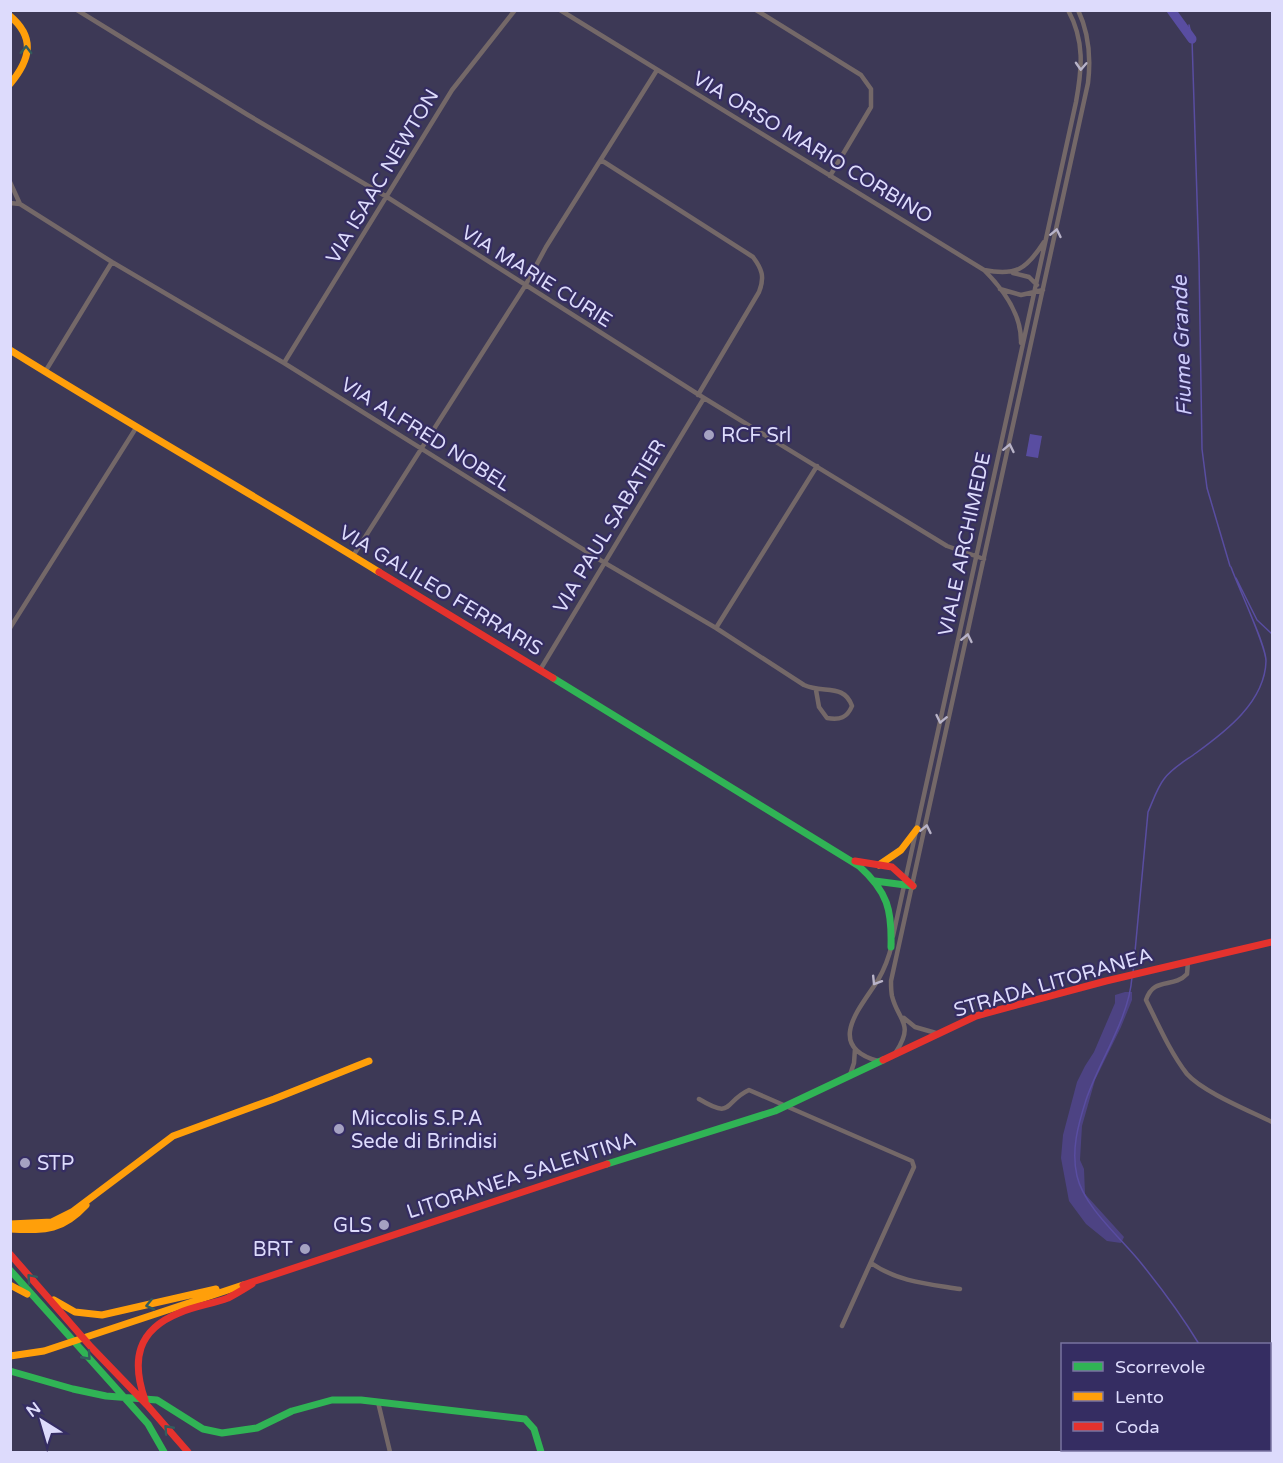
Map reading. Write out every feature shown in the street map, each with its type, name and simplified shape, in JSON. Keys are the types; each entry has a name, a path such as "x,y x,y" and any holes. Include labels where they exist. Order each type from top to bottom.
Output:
{"street":[{"name":"VIA MARIE CURIE","path":"77,10 239,110 387,197 704,398 947,546 984,559"},
{"name":"VIA ISAAC NEWTON","path":"284,363 452,90 514,10"},
{"name":"VIA ORSO MARIO CORBINO","path":"560,10 984,270 1012,272"},
{"path":"756,10 861,75 871,89 870,107 830,176"},
{"name":"VIALE ARCHIMEDE","path":"850,1075 855,1063 855,1049 849,1034 853,1016 879,978 889,958 1076,102 1082,68 1079,36 1068,10"},
{"name":"VIALE ARCHIMEDE","path":"896,1053 904,1037 902,1017 892,995 891,981 1089,74 1088,42 1078,10"},
{"path":"10,16 24,31 28,44 27,58 22,72 10,84"},
{"path":"352,556 525,286 546,247 657,70"},
{"path":"601,160 753,257 762,271 763,279 759,292 698,394"},
{"path":"10,183 20,204"},
{"name":"VIA ALFRED NOBEL","path":"10,203 20,204 112,262 284,363 605,563 716,628 804,685 816,690 833,690 849,698 852,706 848,714 842,718 827,718 819,707 816,690"},
{"path":"1012,272 1023,268 1030,262 1046,239"},
{"path":"45,372 112,262"},
{"path":"984,270 1015,312 1019,325 1021,354"},
{"path":"1012,272 1022,274 1043,290"},
{"path":"1000,289 1021,295 1043,290"},
{"name":"VIA GALILEO FERRARIS","path":"10,350 136,428 260,499 852,861 875,881 883,896 891,917 891,947"},
{"name":"VIA PAUL SABATIER","path":"540,670 704,398"},
{"path":"10,628 136,428"},
{"path":"716,628 817,466"},
{"path":"879,864 893,860 906,847 918,829"},
{"name":"VIA GALILEO FERRARIS","path":"852,861 892,867 913,886"},
{"path":"875,881 906,882"},
{"name":"STRADA LITORANEA","path":"785,1107 936,1033 978,1015 1272,942"},
{"path":"1188,962 1187,974 1182,980 1154,986 1148,992 1146,1000 1161,1029 1188,1074 1199,1085 1272,1122"},
{"path":"902,1017 915,1027 936,1033"},
{"path":"855,1049 867,1058 878,1061"},
{"path":"10,1227 43,1230 57,1228 73,1219 95,1194 172,1136 369,1061"},
{"path":"699,1099 722,1109 748,1090 912,1161 914,1167 842,1326"},
{"name":"LITORANEA SALENTINA","path":"268,1275 785,1107"},
{"path":"10,1254 91,1347 188,1452"},
{"path":"871,1263 903,1279 923,1285 960,1289"},
{"path":"10,1270 139,1412 157,1437 164,1452"},
{"path":"46,1295 75,1312 102,1315 268,1275"},
{"path":"10,1356 28,1354 64,1344 268,1275"},
{"path":"147,1405 138,1385 135,1368 138,1351 145,1338 156,1326 177,1314 229,1297 268,1275"},
{"path":"10,1285 37,1300"},
{"path":"10,1371 106,1396 157,1400 203,1429 222,1433 257,1428 292,1411 332,1400 378,1402 525,1419 534,1429 541,1452"},
{"path":"378,1402 390,1452"}],"shaded area":[{"path":"1030,434 1042,436 1038,458 1026,456"},
{"path":"1132,992 1132,1000 1095,1080 1082,1126 1080,1160 1084,1169 1085,1194 1124,1237 1121,1243 1107,1241 1086,1224 1069,1201 1061,1158 1063,1135 1077,1082 1094,1052 1115,1003 1115,995"}],"waterway":[{"name":"Fiume Grande","path":"1171,10 1192,39"},
{"name":"Fiume Grande","path":"1189,25 1192,39 1199,261 1202,449 1207,488 1230,566"},
{"path":"1133,973 1148,812 1155,795 1171,771 1219,736 1242,714 1259,690 1264,676 1265,653 1231,567"},
{"name":"Fiume Grande","path":"1236,578 1257,620 1272,634"},
{"path":"1132,977 1130,993 1120,1024 1092,1085 1080,1119 1075,1147 1075,1166 1081,1188 1095,1211 1157,1283 1198,1343"}],"traffic: fast":[{"path":"553,678 859,866 876,884 886,902 889,912 891,947"},
{"path":"875,881 913,886"},
{"path":"607,1164 775,1111 883,1060"},
{"path":"10,1270 148,1424 164,1452"},
{"path":"10,1371 106,1396 157,1400 203,1429 222,1433 257,1428 292,1411 332,1400 361,1400 525,1419 534,1429 541,1452"}],"traffic: slow":[{"path":"10,16 18,24 27,41 26,58 10,84"},
{"path":"10,350 379,572"},
{"path":"879,865 901,850 917,829"},
{"path":"10,1224 52,1222 72,1212 173,1136 369,1061"},
{"path":"10,1229 51,1228 68,1220 86,1205"},
{"path":"10,1285 27,1294"},
{"path":"10,1356 44,1351 243,1285"},
{"path":"54,1300 75,1312 102,1315 216,1289"}],"traffic: jam":[{"path":"379,572 553,678"},
{"path":"855,861 892,867 913,886"},
{"path":"883,1060 976,1016 1106,981 1272,942"},
{"path":"243,1285 607,1164"},
{"path":"10,1254 91,1347 188,1452"},
{"path":"145,1400 138,1372 139,1359 146,1337 154,1328 179,1313 228,1298 252,1284"}],"place":[{"name":"RCF Srl","path":"709,435"},
{"name":"Miccolis S.P.A Sede di Brindisi","path":"339,1129"},
{"name":"STP","path":"25,1163"},
{"name":"GLS","path":"384,1225"},
{"name":"BRT","path":"305,1249"}]}
